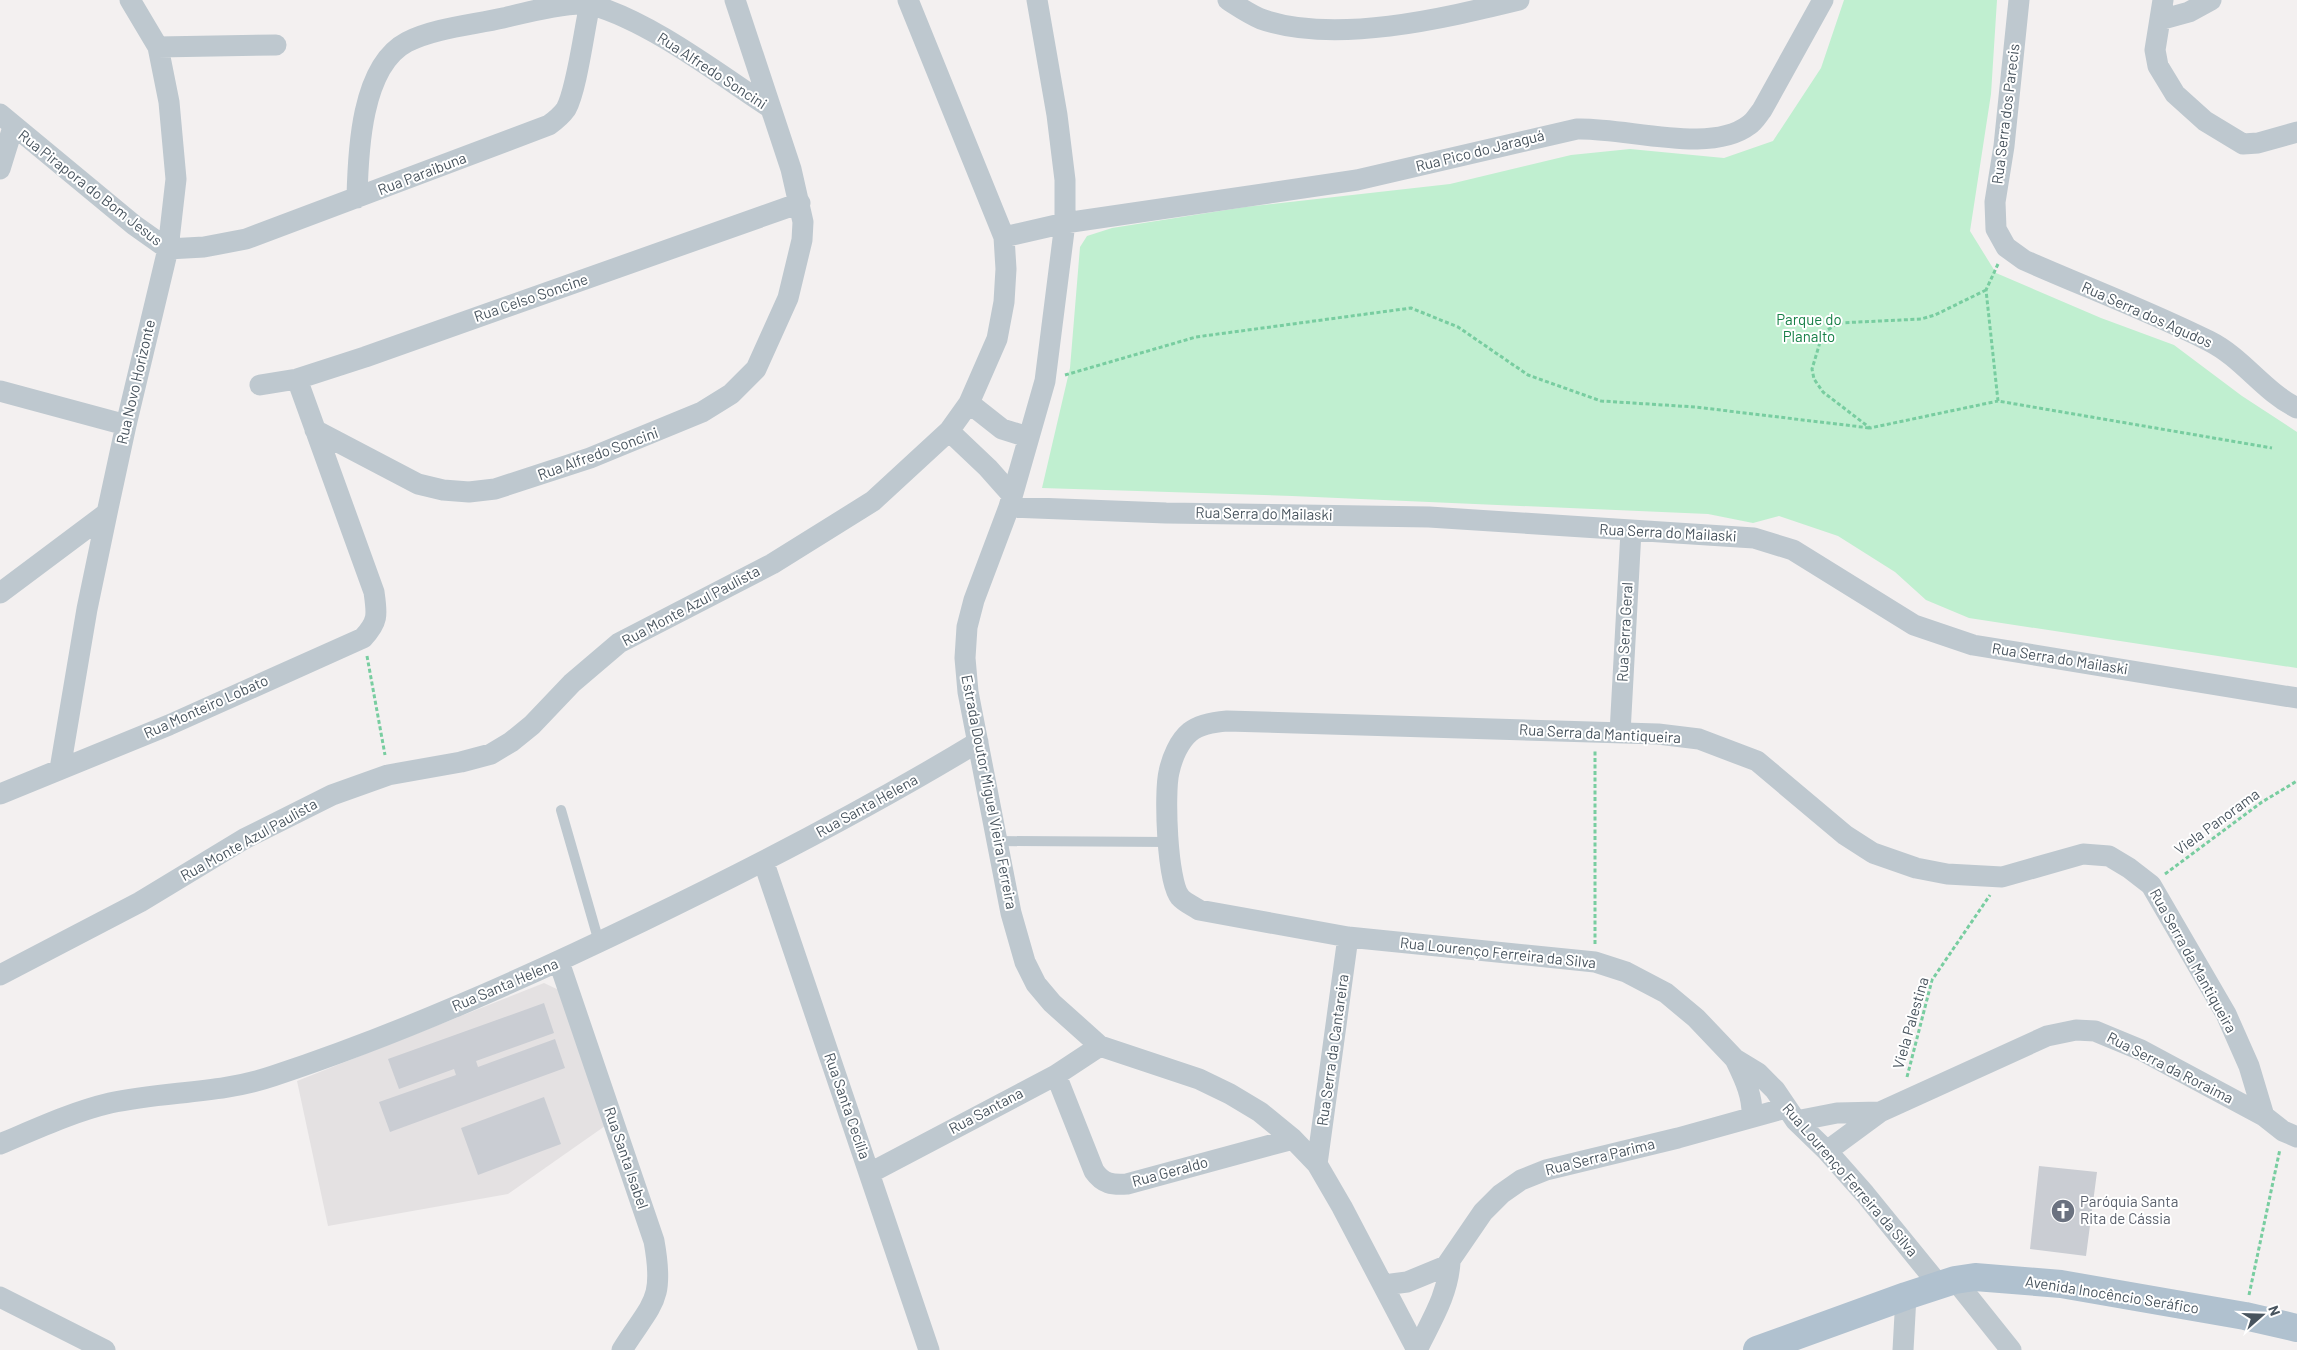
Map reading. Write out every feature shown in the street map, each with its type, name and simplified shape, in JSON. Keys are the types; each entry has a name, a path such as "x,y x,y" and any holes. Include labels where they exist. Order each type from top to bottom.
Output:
{"main road":[{"name":"Avenida Inocêncio Seráfico","path":"1771,1348 1906,1296 1947,1283 1975,1277 2061,1284 2245,1316 2297,1328"}],"street":[{"name":"Rua Novo Horizonte","path":"60,769 107,513 168,249 176,179 169,102 158,47 130,0"},
{"path":"735,0 769,107"},
{"name":"Rua Monte Azul Paulista","path":"0,975 140,902 244,839 295,811 332,795 388,775 461,762 491,754 511,742 532,725 572,683 619,642 772,564 873,501 949,431 969,403 997,339 1004,302 1006,269 1004,237 908,0"},
{"name":"Estrada Doutor Miguel Vieira Ferreira","path":"1037,0 1057,115 1065,180 1065,223 1045,380 1010,501 974,600 967,627 965,658 968,692 996,841 1025,962 1033,977 1052,1002 1100,1046 1199,1079 1230,1094 1260,1112 1293,1139 1317,1164 1384,1285 1417,1350"},
{"path":"1228,0 1262,19 1312,29 1417,23 1520,0"},
{"name":"Rua Pico do Jaraguá","path":"1004,237 1065,223 1357,180 1577,129 1601,128 1686,139 1714,139 1734,133 1750,125 1762,110 1823,0"},
{"name":"Rua Serra dos Parecis","path":"2001,238 1995,202 2004,146 2019,0"},
{"path":"2211,0 2190,12 2161,10 2155,50 2158,66 2175,94 2205,121 2244,144 2266,142 2297,132"},
{"name":"Rua Alfredo Soncini","path":"315,430 418,484 443,490 469,492 496,489 540,476 657,432 702,412 731,394 756,369 771,340 788,298 802,240 804,222 791,169 769,107 655,34 623,16 590,4 562,5 444,31 409,41 386,58 379,69 370,98 358,154 358,198"},
{"name":"Rua Paraibuna","path":"168,249 204,247 246,239 538,130 559,118 566,108 571,94 590,4"},
{"path":"158,47 276,45"},
{"path":"0,169 7,120"},
{"name":"Rua Pirapora do Bom Jesus","path":"7,120 134,225 168,249"},
{"name":"Rua Celso Soncine","path":"260,386 297,379 800,203"},
{"name":"Rua Serra dos Agudos","path":"2001,238 2024,260 2209,341 2238,361 2274,394 2295,405"},
{"path":"297,379 374,592 377,611 374,626 363,638"},
{"path":"0,391 126,425"},
{"path":"969,403 1002,429 1028,437"},
{"path":"949,431 988,468 1010,501"},
{"name":"Rua Serra do Mailaski","path":"1010,501 1166,513 1429,517 1630,531 1686,532 1754,538 1793,550 1914,625 1973,645 2297,698"},
{"path":"0,593 107,513"},
{"name":"Rua Serra Geral","path":"1620,734 1630,531"},
{"name":"Rua Monteiro Lobato","path":"0,794 169,725 363,638"},
{"name":"Rua Serra da Mantiqueira","path":"1190,731 1210,723 1227,720 1658,734 1699,740 1757,761 1845,835 1873,853 1916,868 1947,874 2002,877 2083,854 2110,856 2151,884 2226,1014 2250,1066 2264,1116"},
{"name":"Rua Lourenço Ferreira da Silva","path":"1190,731 1178,747 1168,773 1168,842 1171,879 1180,898 1199,910 1348,937 1595,962 1626,972 1666,993 1696,1018 1734,1059 1748,1087 1753,1104 1752,1117"},
{"name":"Rua Santa Helena","path":"0,1144 77,1113 110,1103 248,1085 447,1010 559,962 764,862 927,773 978,742"},
{"name":"Rua Santa Cecília","path":"764,862 929,1350"},
{"name":"Rua Serra da Cantareira","path":"1317,1164 1348,937"},
{"name":"Rua Santa Isabel","path":"559,962 654,1241 659,1269 657,1294 649,1313 622,1350"},
{"name":"Rua Serra da Roraima","path":"1827,1152 1880,1112 1900,1105 2047,1036 2076,1030 2095,1031 2141,1050 2264,1116 2290,1134"},
{"name":"Rua Santana","path":"870,1173 1056,1075 1100,1046"},
{"name":"Rua Lourenço Ferreira da Silva","path":"1734,1059 1758,1073 1775,1090 1791,1114 2011,1350"},
{"name":"Rua Geraldo","path":"1056,1075 1094,1171 1101,1181 1114,1185 1136,1181 1293,1139"},
{"name":"Rua Serra da Roraima","path":"1791,1114 1880,1112"},
{"name":"Rua Serra Parima","path":"1384,1285 1407,1282 1423,1277 1450,1262 1483,1212 1501,1194 1521,1180 1546,1170 1752,1117 1791,1114"},
{"name":"Rua Serra Parima","path":"1417,1350 1444,1296 1449,1278 1450,1262"},
{"path":"1903,1350 1906,1296"},
{"path":"0,1297 104,1350"}],"lane":[{"path":"561,810 599,942"},
{"path":"996,841 1168,842"}],"path":[{"path":"1998,401 1986,290 2001,238"},
{"path":"1870,428 1823,392 1814,379 1812,368 1821,339 1826,331 1838,323 1928,317 1986,290"},
{"path":"1045,380 1196,337 1411,308 1458,327 1528,375 1601,400 1695,407 1870,428 1998,401 2272,448"},
{"path":"363,638 388,775"},
{"path":"1595,732 1595,962"},
{"name":"Viela Panorama","path":"2151,884 2262,802 2297,780"},
{"name":"Viela Palestina","path":"1900,1105 1932,980 2002,877"},
{"path":"2245,1316 2290,1134"}],"shaded area":[{"path":"544,983 559,990 605,1126 508,1194 328,1226 297,1081"}],"green space":[{"name":"Parque do Planalto","path":"1844,0 1997,0 1991,94 1970,231 1996,273 2101,318 2174,345 2242,396 2297,432 2297,668 1969,618 1926,600 1895,572 1838,536 1779,516 1753,523 1708,514 1292,496 1042,488 1070,368 1080,247 1087,236 1112,228 1245,207 1450,184 1571,155 1630,149 1724,158 1773,141 1821,68"}],"building":[{"path":"544,1003 554,1033 476,1061 478,1067 555,1039 565,1068 390,1132 379,1102 456,1075 454,1069 399,1089 388,1059"},
{"path":"544,1097 561,1144 478,1175 461,1128"},
{"name":"Paróquia Santa Rita de Cássia","path":"2039,1166 2097,1172 2086,1256 2030,1249"}],"place":[{"name":"Paróquia Santa Rita de Cássia","path":"2063,1211"}]}
